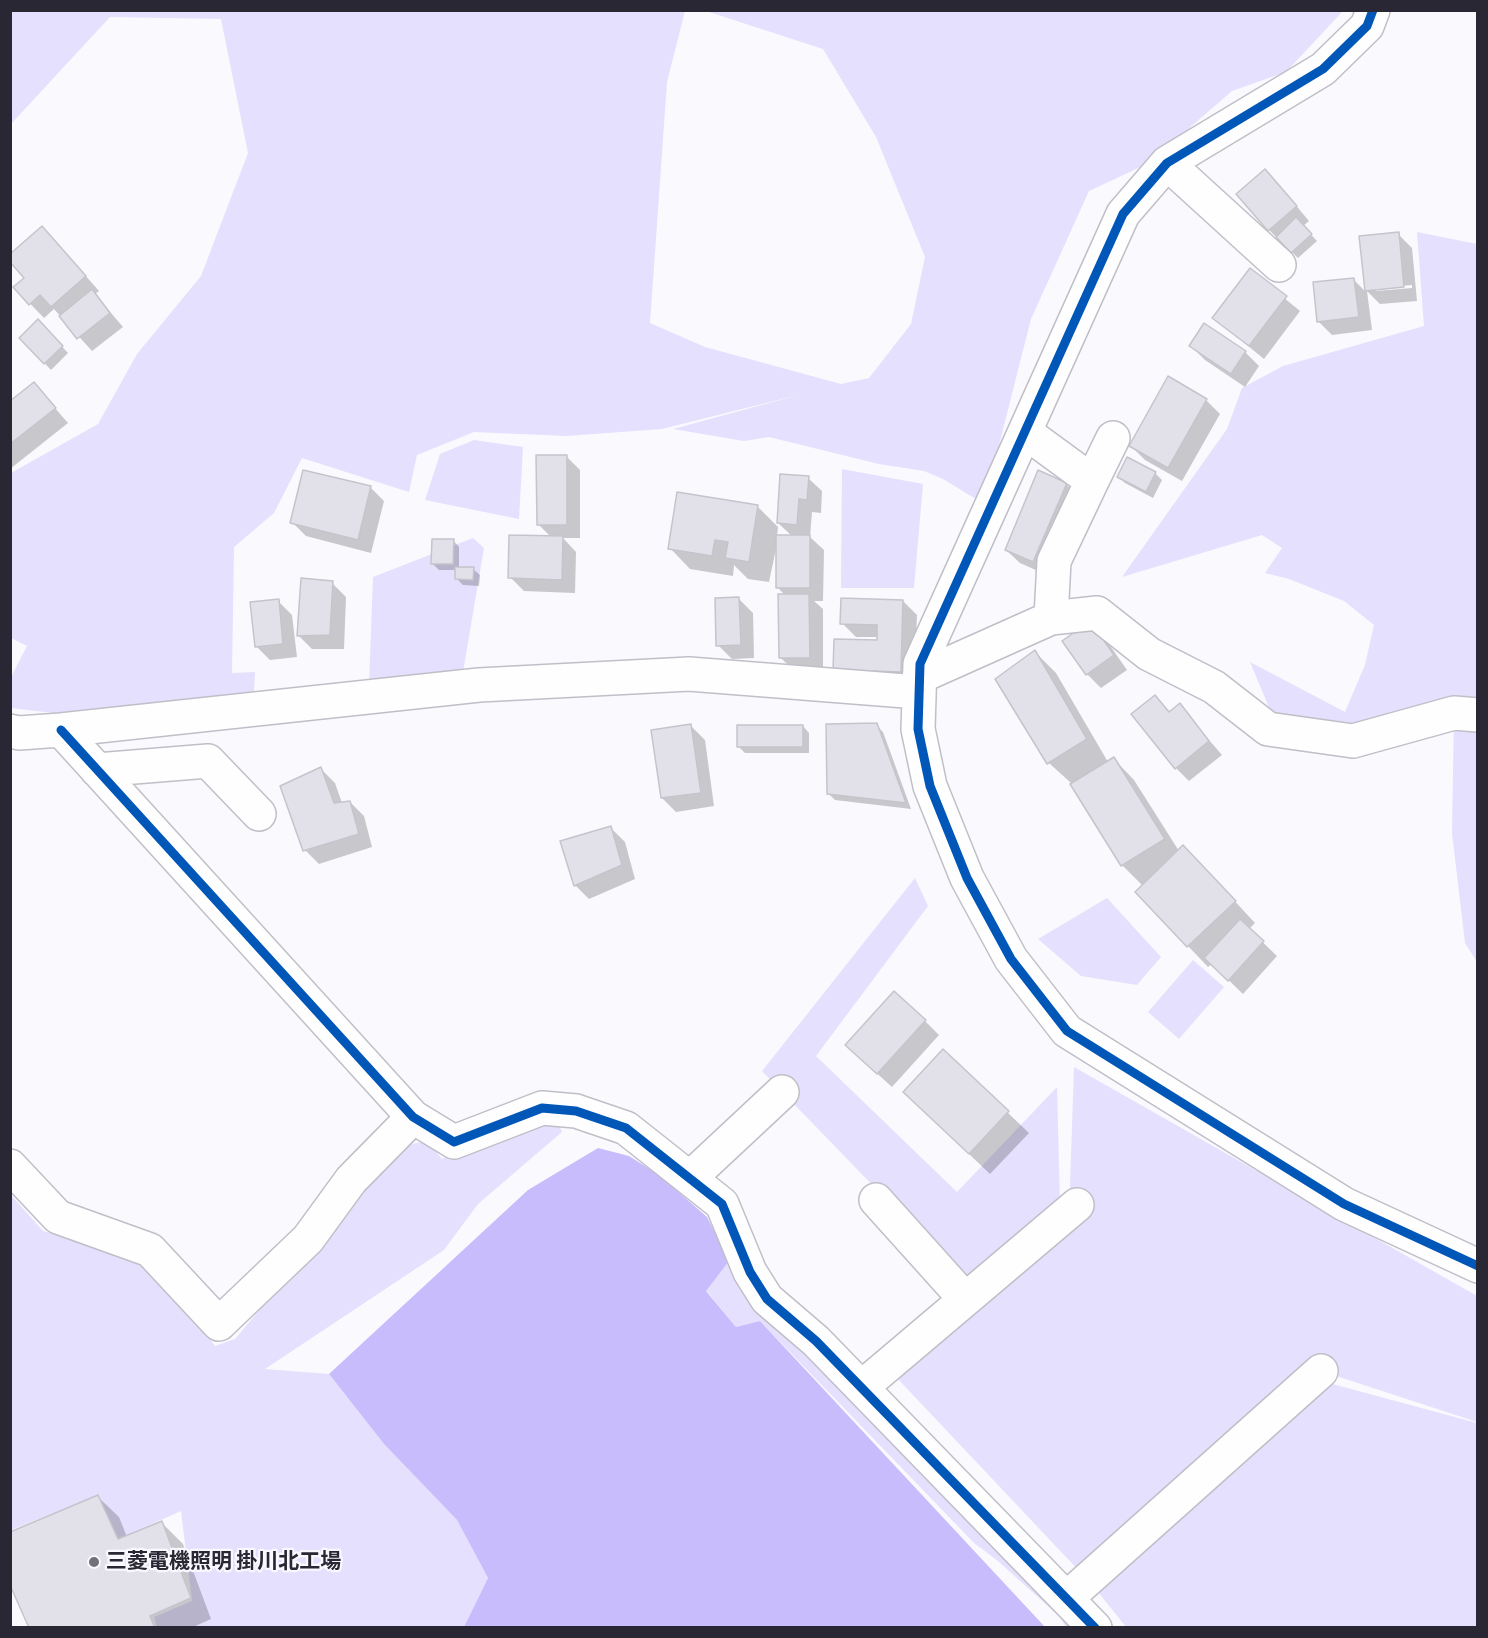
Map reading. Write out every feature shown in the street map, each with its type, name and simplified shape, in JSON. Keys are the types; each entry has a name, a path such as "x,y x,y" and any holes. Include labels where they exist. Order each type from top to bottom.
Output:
{"street":[{"path":"1373,10 1366,26 1323,69 1167,163 1123,214 920,664 918,729 930,786 967,879 1011,959 1067,1031 1344,1204 1478,1266"},
{"path":"1167,163 1278,265"},
{"path":"1025,432 1092,482"},
{"path":"1051,618 1054,561 1113,438"},
{"path":"10,731 19,733 61,730 479,685 689,674 919,685 1051,618 1097,613 1149,654 1214,687 1268,729 1353,741 1454,713 1478,715"},
{"path":"61,730 413,1117 454,1142 542,1107 576,1111 626,1128 691,1177 722,1204 750,1272 767,1299 816,1341 862,1387 1095,1628"},
{"path":"98,770 208,761 259,814"},
{"path":"691,1177 782,1092"},
{"path":"10,1166 58,1217 150,1250 219,1324 308,1239 351,1180 413,1117"},
{"path":"876,1200 965,1299"},
{"path":"862,1387 1077,1205"},
{"path":"1066,1598 1321,1371"}],"shaded area":[{"path":"11,11 685,11 667,82 650,323 705,347 841,384 869,378 911,324 925,257 876,137 823,49 706,11 1343,11 1286,72 1232,91 1149,163 1089,191 1031,319 984,504 943,479 924,471 879,464 769,437 744,441 673,429 802,394 662,429 566,436 474,432 417,455 409,492 302,458 274,513 234,547 232,673 255,672 254,692 53,713 11,708 11,677 27,646 11,638 11,473 98,424 137,354 201,276 248,153 221,19 110,17 11,124"},
{"path":"1417,232 1477,244 1477,962 1465,943 1452,833 1454,713 1353,741 1278,729 1250,662 1345,712 1365,665 1374,625 1344,601 1289,579 1265,573 1282,548 1262,535 1122,577 1227,429 1242,388 1283,366 1424,326"},
{"path":"474,440 523,447 519,519 425,500 440,454"},
{"path":"842,469 923,484 914,588 841,588"},
{"path":"473,538 484,548 463,672 369,685 373,577"},
{"path":"915,878 928,906 816,1056 957,1192 1057,1087 1060,1206 968,1284 762,1071"},
{"path":"1107,898 1161,957 1137,985 1081,976 1038,939"},
{"path":"1193,960 1224,987 1179,1039 1148,1012"},
{"path":"1074,1067 1477,1296 1477,1422 1321,1371 1083,1575 897,1378 1069,1215"},
{"path":"555,1116 562,1132 478,1204 444,1250 265,1369 329,1374 384,1444 457,1520 488,1578 464,1627 157,1627 154,1617 192,1601 181,1511 118,1539 98,1495 11,1530 11,1195 43,1231 153,1260 215,1346 235,1339 397,1147 427,1141 442,1159 484,1139"},
{"path":"598,1148 629,1156 659,1175 707,1217 729,1261 706,1291 736,1327 760,1321 1045,1627 464,1627 488,1578 457,1520 384,1444 329,1374 528,1190"},
{"path":"729,1261 826,1370 1087,1627 1066,1627 1060,1617 998,1561 974,1543 760,1321 736,1327 706,1290"},
{"path":"1325,1382 1477,1423 1477,1627 1126,1627 1094,1587"}],"building":[{"path":"1265,169 1297,206 1268,231 1236,194"},
{"path":"1296,217 1312,234 1291,253 1276,237"},
{"path":"42,226 86,276 51,307 40,295 29,305 13,287 24,278 10,262 10,254"},
{"path":"1399,232 1404,287 1365,291 1359,236"},
{"path":"1250,268 1287,296 1249,346 1212,318"},
{"path":"1354,278 1359,317 1317,322 1313,282"},
{"path":"92,289 110,313 77,339 59,316"},
{"path":"38,319 63,346 44,364 19,338"},
{"path":"1204,323 1246,351 1231,374 1189,346"},
{"path":"1168,376 1207,399 1168,468 1129,446"},
{"path":"34,382 56,408 10,444 10,401"},
{"path":"536,455 567,455 567,525 537,525"},
{"path":"1127,457 1156,472 1146,492 1117,477"},
{"path":"303,470 371,486 358,540 290,523"},
{"path":"1038,470 1067,483 1033,562 1005,550"},
{"path":"780,474 809,476 807,500 799,499 797,525 777,523"},
{"path":"677,492 758,505 749,562 725,558 728,542 715,540 712,556 668,549"},
{"path":"509,535 563,536 562,580 508,578"},
{"path":"776,535 810,535 810,588 776,588"},
{"path":"432,539 454,539 453,564 431,564"},
{"path":"455,567 474,567 473,580 455,579"},
{"path":"301,578 333,581 330,635 297,636"},
{"path":"778,594 809,594 810,658 779,658"},
{"path":"739,597 741,645 716,646 715,598"},
{"path":"841,598 903,600 901,672 833,670 834,639 877,640 877,625 840,624"},
{"path":"279,599 283,644 255,647 250,602"},
{"path":"1090,621 1114,655 1086,675 1062,641"},
{"path":"1035,650 1087,739 1047,764 995,679"},
{"path":"1155,695 1169,712 1180,703 1209,741 1175,769 1131,714"},
{"path":"877,723 906,803 827,794 826,724"},
{"path":"691,724 701,793 661,798 651,730"},
{"path":"737,725 803,725 803,747 737,747"},
{"path":"1114,757 1165,839 1121,866 1070,784"},
{"path":"321,767 334,803 350,801 359,834 303,851 280,786"},
{"path":"611,826 622,865 574,886 560,841"},
{"path":"1183,845 1236,901 1187,947 1135,892"},
{"path":"1240,919 1264,941 1228,981 1204,958"},
{"path":"894,991 926,1020 877,1074 845,1045"},
{"path":"943,1049 1009,1111 969,1154 903,1092"},
{"name":"三菱電機照明 掛川北工場","path":"98,1495 118,1539 162,1521 191,1598 150,1616 155,1628 29,1628 10,1585 10,1532"}],"cycle path":[{"path":"1373,10 1367,26 1323,69 1167,163 1123,214 920,664 918,729 930,786 967,878 1011,959 1067,1031 1344,1204 1478,1266"},
{"path":"61,730 413,1117 454,1142 542,1108 576,1111 626,1128 722,1204 750,1272 767,1299 816,1341 1095,1628"}],"place":[{"name":"三菱電機照明 掛川北工場","path":"94,1562"}]}
